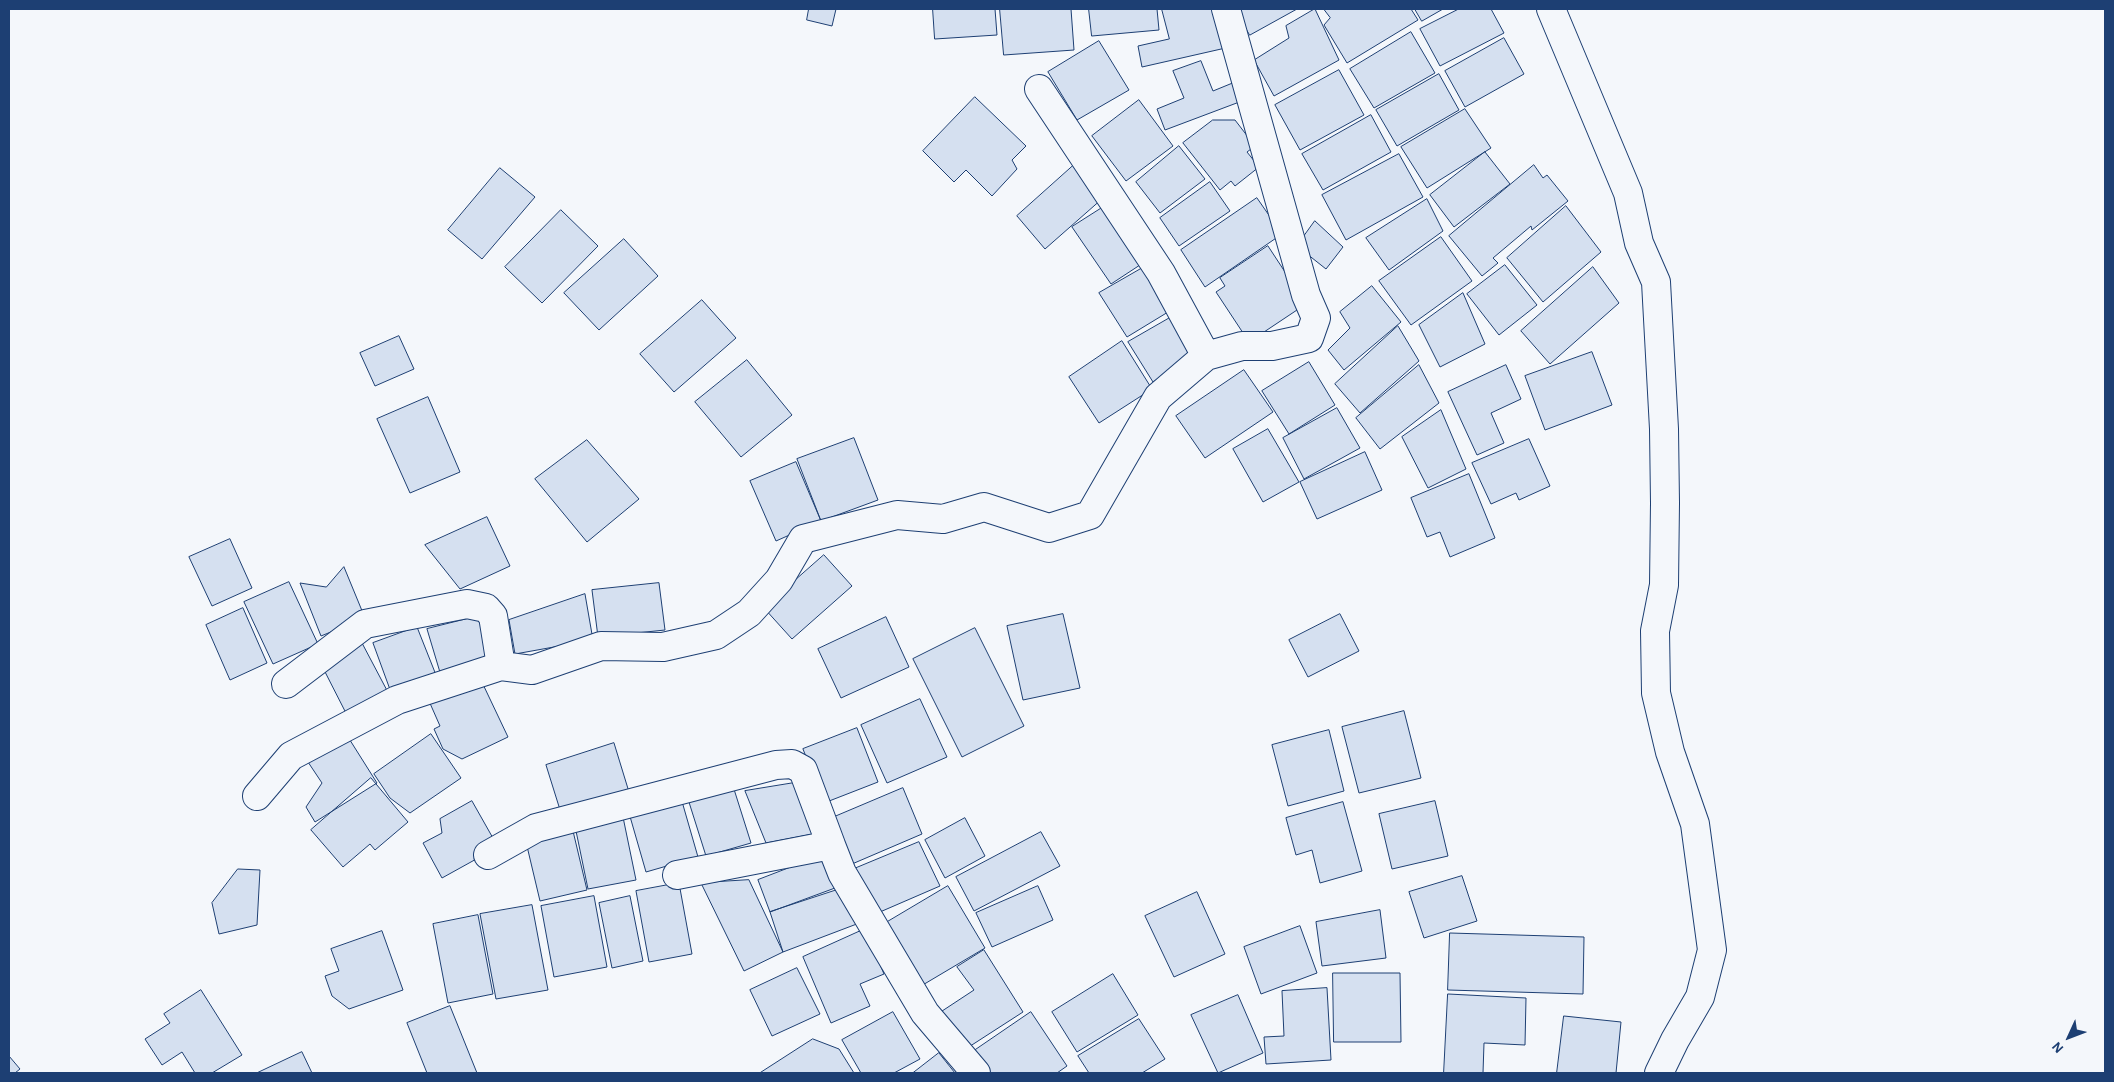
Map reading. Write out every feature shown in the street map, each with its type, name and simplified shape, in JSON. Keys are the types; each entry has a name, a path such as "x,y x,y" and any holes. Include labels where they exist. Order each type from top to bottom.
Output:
{"street":[{"path":"257,796 291,756 397,700 501,666 532,670 601,646 663,647 716,635 748,613 778,580 804,539 897,515 942,519 984,507 1049,528 1090,515 1158,397 1206,356 1242,346 1272,346 1309,338 1316,318 1304,286 1226,9"},
{"path":"1552,9 1628,193 1638,243 1656,282 1664,429 1664,585 1655,631 1656,693 1670,752 1695,824 1712,950 1700,997 1675,1040 1659,1073"},
{"path":"1039,89 1161,273 1206,356"},
{"path":"286,684 365,624 467,604 486,608 493,616 501,666"},
{"path":"488,855 536,828 776,765 792,764 803,770 842,873 925,1013 976,1073"},
{"path":"677,875 831,845"}],"building":[{"path":"809,9 836,9 832,26 807,20"},
{"path":"933,9 995,9 997,35 935,39"},
{"path":"1000,9 1071,9 1074,50 1004,55"},
{"path":"1089,9 1157,9 1159,30 1092,36"},
{"path":"1162,9 1221,9 1230,47 1142,67 1138,46 1169,39"},
{"path":"1235,9 1297,9 1250,35"},
{"path":"1315,9 1339,60 1274,96 1254,60 1289,38 1286,26"},
{"path":"1324,9 1411,9 1418,20 1347,63 1324,25 1330,18"},
{"path":"1415,9 1443,9 1422,21"},
{"path":"1459,9 1491,9 1504,33 1440,66 1420,29"},
{"path":"1411,32 1435,73 1374,108 1350,69"},
{"path":"1504,38 1524,74 1465,107 1445,71"},
{"path":"1099,41 1129,90 1077,120 1048,72"},
{"path":"1201,61 1213,91 1235,82 1242,101 1165,130 1157,109 1184,98 1173,71"},
{"path":"1339,70 1364,115 1300,150 1275,105"},
{"path":"1439,74 1459,110 1397,146 1376,110"},
{"path":"975,97 1026,146 1012,160 1017,169 992,196 966,170 954,182 923,151"},
{"path":"1139,100 1173,146 1126,181 1092,136"},
{"path":"1465,109 1491,148 1427,188 1401,147"},
{"path":"1371,115 1391,152 1323,190 1302,154"},
{"path":"1213,120 1235,120 1255,146 1247,152 1259,167 1235,186 1231,181 1220,190 1183,143"},
{"path":"1179,146 1205,179 1160,213 1136,182"},
{"path":"1485,152 1510,184 1454,227 1430,195"},
{"path":"1399,154 1423,197 1346,240 1322,195"},
{"path":"1074,165 1103,198 1045,249 1017,216"},
{"path":"1534,165 1543,178 1547,175 1568,201 1532,230 1531,226 1493,258 1498,263 1482,276 1449,236"},
{"path":"500,168 535,197 482,259 448,230"},
{"path":"1210,182 1230,211 1179,246 1160,218"},
{"path":"1257,198 1282,234 1205,287 1181,250"},
{"path":"1427,199 1443,231 1389,270 1366,238"},
{"path":"1105,206 1143,263 1111,284 1072,227"},
{"path":"1566,206 1601,252 1543,302 1507,258"},
{"path":"561,210 598,246 542,303 505,267"},
{"path":"1315,221 1343,247 1326,269 1297,246"},
{"path":"1441,237 1472,281 1411,325 1379,281"},
{"path":"624,239 658,276 599,330 564,293"},
{"path":"1268,246 1306,304 1249,342 1216,292 1225,286 1220,278"},
{"path":"1505,265 1537,305 1499,335 1467,294"},
{"path":"1146,266 1173,309 1127,337 1099,293"},
{"path":"1593,267 1619,303 1550,364 1521,331"},
{"path":"1372,286 1401,322 1344,370 1328,350 1350,328 1340,312"},
{"path":"1463,293 1485,344 1440,367 1419,325"},
{"path":"702,300 736,338 674,392 640,354"},
{"path":"1175,315 1200,355 1153,382 1128,342"},
{"path":"1398,326 1419,361 1360,413 1335,384"},
{"path":"399,336 414,369 375,386 360,353"},
{"path":"1122,341 1152,389 1099,423 1069,377"},
{"path":"1592,352 1612,405 1545,430 1525,376"},
{"path":"747,360 792,415 741,457 695,402"},
{"path":"1309,362 1335,405 1289,434 1262,391"},
{"path":"1419,365 1439,403 1380,449 1356,418"},
{"path":"1506,365 1521,399 1491,413 1504,443 1477,455 1448,392"},
{"path":"1244,370 1273,412 1205,458 1176,416"},
{"path":"428,397 460,472 410,493 377,419"},
{"path":"1337,408 1360,448 1304,479 1283,438"},
{"path":"1441,410 1466,469 1428,488 1402,437"},
{"path":"1268,429 1299,482 1263,502 1233,449"},
{"path":"854,438 878,500 821,521 797,459"},
{"path":"1529,439 1550,486 1519,500 1516,493 1491,504 1472,463"},
{"path":"587,440 639,499 587,542 535,479"},
{"path":"1365,452 1382,490 1317,519 1300,482"},
{"path":"796,462 821,521 776,541 750,481"},
{"path":"1469,474 1495,538 1450,557 1440,532 1427,537 1411,498"},
{"path":"487,517 510,566 460,589 425,545"},
{"path":"230,539 252,588 212,606 189,557"},
{"path":"824,555 852,586 792,639 764,608"},
{"path":"344,567 365,618 321,636 300,583 326,587"},
{"path":"289,582 318,644 273,664 244,602"},
{"path":"659,583 665,630 598,637 592,590"},
{"path":"585,594 593,640 515,654 509,620"},
{"path":"243,608 267,663 230,680 206,625"},
{"path":"1063,614 1080,688 1023,700 1007,626"},
{"path":"1340,614 1359,651 1308,677 1289,640"},
{"path":"479,616 493,661 442,679 427,629"},
{"path":"886,617 909,667 841,698 818,649"},
{"path":"417,627 438,680 392,695 373,643"},
{"path":"975,628 1024,726 962,757 913,659"},
{"path":"362,643 391,698 349,719 321,664"},
{"path":"480,678 508,737 462,759 443,749 434,729 440,726 429,701"},
{"path":"920,699 947,757 887,783 861,725"},
{"path":"1404,711 1421,778 1359,793 1342,727"},
{"path":"857,728 878,782 824,803 803,749"},
{"path":"1329,730 1344,791 1288,806 1272,745"},
{"path":"431,734 461,778 410,813 390,798 374,774"},
{"path":"348,737 377,783 315,822 306,807 322,783 308,762"},
{"path":"614,743 629,792 561,813 546,765"},
{"path":"371,778 408,822 375,850 370,844 343,867 311,830"},
{"path":"794,783 813,834 766,843 745,791"},
{"path":"733,786 751,843 706,856 688,799"},
{"path":"903,788 922,834 852,864 832,818"},
{"path":"681,798 698,857 646,872 629,813"},
{"path":"472,801 498,847 442,878 423,843 442,833 440,819"},
{"path":"1435,801 1448,856 1392,869 1379,814"},
{"path":"1343,802 1362,871 1320,883 1312,850 1296,855 1286,818"},
{"path":"623,817 636,880 588,889 575,826"},
{"path":"965,818 985,856 945,878 925,840"},
{"path":"573,831 587,890 540,901 526,842"},
{"path":"1041,832 1060,866 974,911 956,877"},
{"path":"919,842 940,886 873,915 854,869"},
{"path":"823,855 835,888 770,912 758,880"},
{"path":"238,869 260,870 257,925 219,934 212,903"},
{"path":"1462,876 1477,921 1424,938 1409,892"},
{"path":"749,880 783,952 744,971 701,883"},
{"path":"679,883 692,954 649,962 636,891"},
{"path":"948,886 985,948 921,986 884,924"},
{"path":"1038,886 1053,920 992,947 976,913"},
{"path":"837,890 862,922 783,952 770,912"},
{"path":"1197,892 1225,954 1174,977 1145,916"},
{"path":"594,896 607,967 554,977 541,906"},
{"path":"630,896 643,961 612,968 599,903"},
{"path":"532,905 548,990 496,999 480,914"},
{"path":"1380,910 1386,958 1322,966 1316,922"},
{"path":"478,915 493,994 448,1003 433,924"},
{"path":"1300,926 1317,973 1261,994 1244,947"},
{"path":"865,929 884,974 860,984 870,1006 831,1023 803,957"},
{"path":"382,931 403,990 349,1009 332,996 325,976 339,971 331,949"},
{"path":"1450,933 1584,937 1583,994 1448,990"},
{"path":"984,950 1023,1012 961,1052 936,1015 974,990 957,967"},
{"path":"797,968 820,1014 772,1036 750,990"},
{"path":"1333,973 1400,973 1401,1042 1334,1042"},
{"path":"1113,974 1138,1015 1077,1052 1052,1012"},
{"path":"1327,988 1331,1060 1266,1064 1264,1037 1284,1036 1282,991"},
{"path":"201,990 242,1055 212,1073 195,1073 182,1052 162,1065 145,1039 170,1023 164,1014"},
{"path":"1448,994 1526,998 1525,1045 1484,1043 1483,1073 1444,1073"},
{"path":"1238,995 1263,1053 1218,1073 1191,1015"},
{"path":"450,1006 477,1073 427,1073 407,1023"},
{"path":"893,1012 920,1059 894,1073 861,1073 842,1040"},
{"path":"1031,1012 1067,1066 1057,1073 985,1073 971,1053"},
{"path":"1564,1016 1621,1022 1616,1073 1557,1073"},
{"path":"1139,1019 1165,1059 1142,1073 1089,1073 1078,1056"},
{"path":"813,1039 839,1049 854,1073 760,1073"},
{"path":"302,1052 312,1073 257,1073"},
{"path":"939,1053 955,1073 913,1073"},
{"path":"9,1056 20,1069 15,1073 9,1073"}]}
